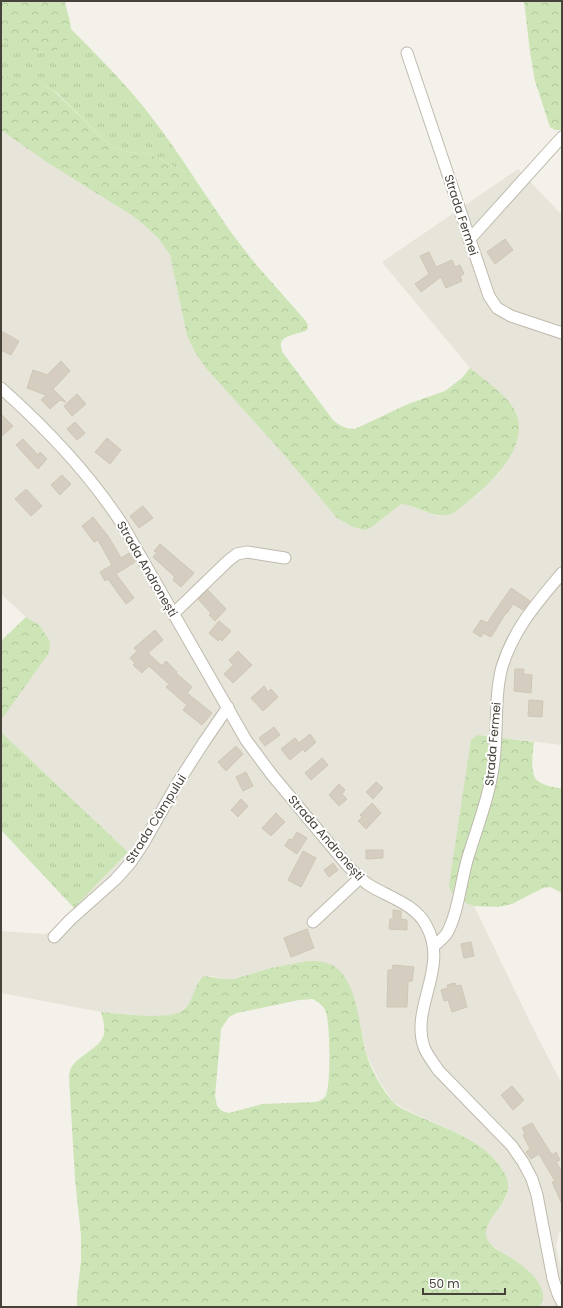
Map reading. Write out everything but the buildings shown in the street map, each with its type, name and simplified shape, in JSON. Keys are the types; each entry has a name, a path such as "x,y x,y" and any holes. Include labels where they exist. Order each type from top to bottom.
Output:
{"street":[{"name":"Strada Fermei","path":"407,53 489,296 497,308 511,316 562,333"},
{"path":"469,240 562,137"},
{"name":"Strada Andronești","path":"1,388 28,412 84,473 106,500 122,524 246,740 272,775 360,878 369,885 416,912 426,924 434,946 434,964 422,1021 421,1033 423,1046 429,1058 438,1070 512,1146 523,1162 532,1179 537,1195 553,1279 562,1302"},
{"path":"173,614 237,554 247,552 285,558"},
{"name":"Strada Fermei","path":"434,946 446,935 451,924 468,858 491,787 495,759 498,690 502,668 508,649 532,608 562,573"},
{"name":"Strada Câmpului","path":"54,937 70,920 116,879 131,862 204,742 228,707"},
{"path":"313,922 360,878"}],"shaded area":[{"path":"1,130 45,161 136,218 158,238 170,255 187,336 205,367 286,457 366,530 401,504 408,505 438,516 450,515 478,494 499,473 518,421 516,412 505,398 470,368 382,262 518,169 562,215 562,745 479,735 468,904 474,906 562,1084 562,1231 559,1233 556,1246 562,1273 562,1307 540,1307 544,1301 501,1252 490,1244 485,1236 486,1227 506,1198 508,1186 505,1175 496,1162 466,1137 393,1102 379,1080 366,1054 360,1022 271,968 234,979 224,979 211,976 199,980 190,1003 185,1010 174,1015 162,1017 101,1012 1,993 1,931 44,934 51,932 128,852 1,732 1,720 10,706 39,625 26,617 1,594"}],"green space":[{"path":"1,1 65,1 71,26 70,35 59,49 43,52 34,51 16,45 1,38"},
{"path":"524,1 562,1 562,130 555,130 550,127 535,81"},
{"path":"71,29 110,68 137,99 166,136 197,182 179,169 150,154 129,152 116,148 104,140 57,93 44,85 1,76 1,38 29,49 43,52 69,37"},
{"path":"1,76 33,81 44,85 56,93 104,140 116,148 129,152 150,154 179,169 197,182 230,231 253,261 308,325 307,330 284,339 281,342 281,347 283,353 336,422 346,428 355,429 408,404 445,391 462,378 470,368 489,383 508,400 513,407 519,426 513,452 496,476 460,508 448,515 436,515 401,504 366,530 353,527 337,518 286,457 205,367 195,352 187,336 170,255 158,238 136,218 45,161 1,130"},
{"path":"26,617 39,625 50,641 49,653 1,720 1,641"},
{"path":"1,732 128,852 74,908 1,830"},
{"path":"479,735 534,742 532,763 535,778 543,784 562,789 562,893 550,887 543,888 512,904 498,907 474,906 468,904 451,892 449,885 471,740"},
{"path":"308,961 317,961 332,965 341,972 352,992 370,1065 380,1084 392,1101 404,1110 467,1138 489,1153 498,1163 505,1174 508,1184 507,1194 503,1203 491,1219 487,1227 486,1234 492,1245 522,1265 533,1275 541,1287 543,1294 543,1300 540,1307 77,1307 81,1261 81,1236 75,1179 69,1076 74,1063 102,1039 104,1028 101,1012 146,1016 170,1015 180,1012 186,1008 198,983 204,976 234,979 271,968","holes":["313,999 322,1006 326,1012 327,1019 329,1079 328,1088 324,1098 316,1102 262,1104 229,1113 222,1111 217,1106 215,1096 221,1029 229,1017 237,1013 299,1000"]}]}
